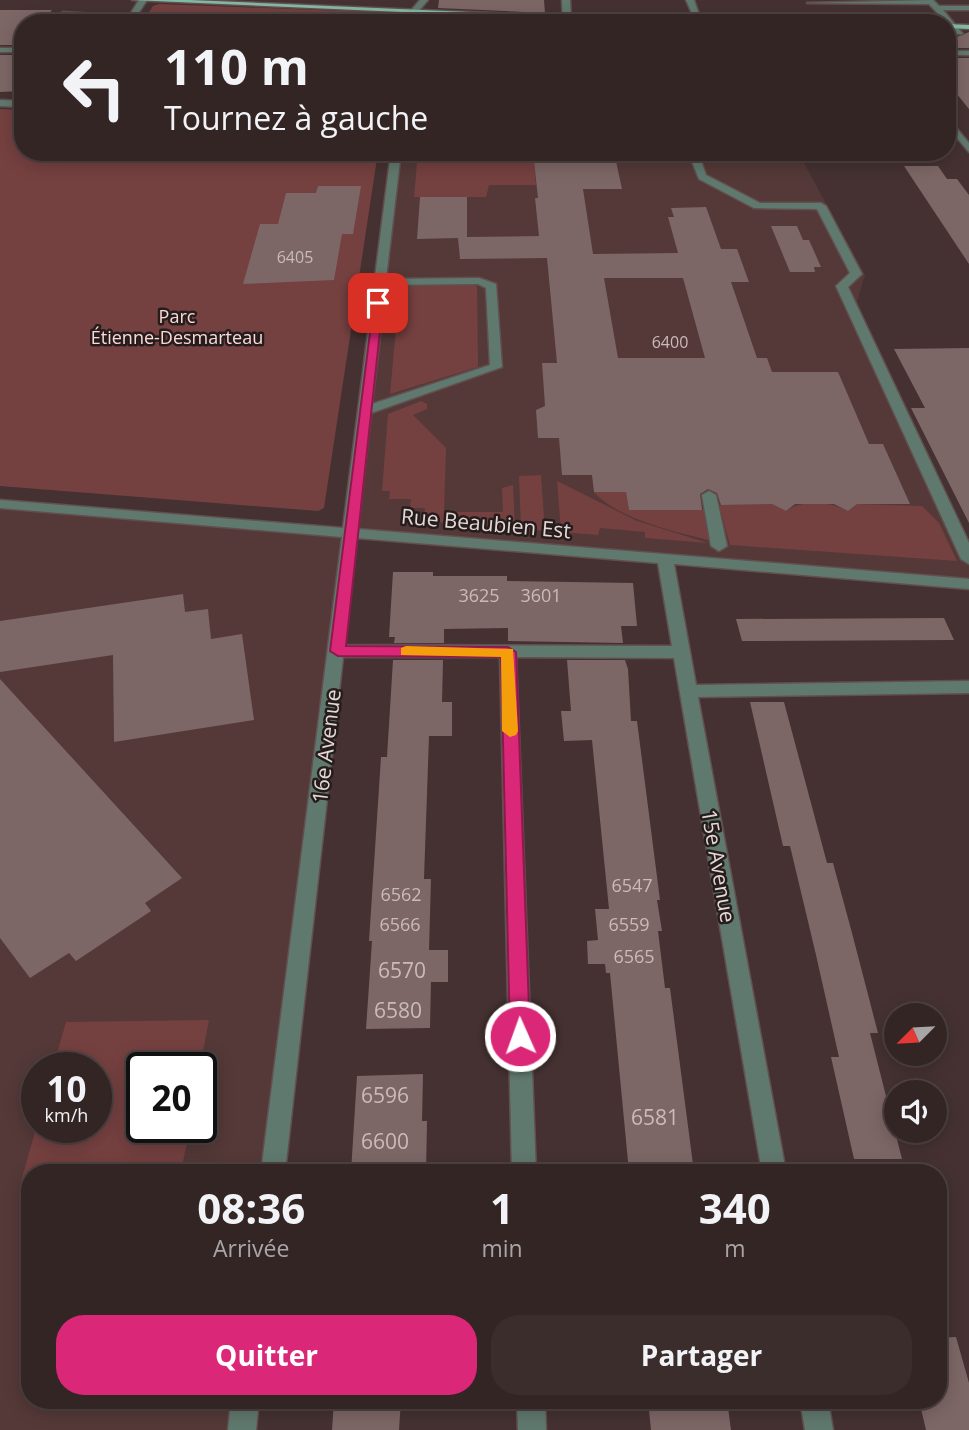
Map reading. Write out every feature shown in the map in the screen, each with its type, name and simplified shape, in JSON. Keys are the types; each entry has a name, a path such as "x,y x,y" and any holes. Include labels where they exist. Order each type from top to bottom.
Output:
{"main road":[{"path":"136,0 420,5 530,14"}],"street":[{"path":"809,1 932,3 969,8"},
{"path":"956,132 969,149"},
{"name":"16e Avenue","path":"274,1164 338,651 395,161"},
{"path":"696,161 702,177 758,206 821,205 856,274 842,286 969,559"},
{"path":"365,411 496,367 492,286 479,281 380,282"},
{"path":"709,495 719,546"},
{"name":"Rue Beaubien Est","path":"0,504 969,584"},
{"name":"15e Avenue","path":"665,559 773,1164"},
{"path":"338,651 681,652"},
{"path":"508,652 524,1164"},
{"path":"688,691 969,687"},
{"path":"242,1430 244,1409"},
{"path":"531,1409 532,1430"},
{"path":"816,1409 819,1430"}],"shaded area":[{"path":"395,161 803,161 865,275 857,302 969,544 969,584 352,533"},
{"path":"0,504 352,533 275,1164 21,1164 21,1409 246,1409 243,1430 0,1430"}],"green space":[{"path":"159,4 397,14 148,14 153,6"},
{"name":"Parc Étienne-Desmarteau","path":"0,109 14,110 14,161 377,161 324,508 318,511 0,486"},
{"path":"417,161 534,161 536,185 489,185 486,197 414,197"},
{"path":"470,283 477,287 478,367 390,394 400,284"},
{"path":"421,401 427,404 427,409 413,415 446,448 444,512 503,512 502,488 513,485 515,528 424,521 425,508 410,508 411,499 389,499 390,491 382,491 388,414"},
{"path":"541,475 545,531 521,529 519,476"},
{"path":"557,481 637,521 708,543 645,538 645,532 600,528 598,535 561,532"},
{"path":"594,492 626,492 629,510 706,510 713,541 633,517 604,502"},
{"path":"808,503 825,504 848,511 857,504 922,506 939,523 957,561 730,545 719,505 772,504 786,511"},
{"path":"209,1020 203,1052 126,1052 126,1143 187,1143 183,1164 26,1164 32,1143 112,1143 112,1052 57,1052 66,1022"}],"building":[{"path":"439,0 544,0 545,13 438,8"},
{"path":"0,10 52,10 49,14 14,14 14,45 0,45"},
{"path":"969,32 969,48 956,48 956,36"},
{"path":"0,55 14,55 14,91 0,92"},
{"path":"956,58 969,58 969,109 956,93"},
{"path":"534,161 616,161 622,189 583,189 593,254 678,253 668,217 674,217 671,208 706,207 721,249 737,249 749,282 731,282 757,358 767,358 772,372 838,372 869,444 883,444 910,504 857,504 848,511 834,504 795,504 786,511 772,504 721,505 717,493 708,489 700,494 702,510 629,510 626,492 594,492 592,475 562,475 559,438 538,438 536,410 545,406 542,363 557,363 547,258 460,259 458,238 417,239 420,197 467,197 467,237 539,236 535,198 538,198","holes":["604,278 683,278 705,358 618,358"]},
{"path":"904,166 938,166 947,179 957,179 969,195 969,264"},
{"path":"318,186 361,186 353,234 342,234 334,280 243,284 260,224 278,224 286,193 316,193"},
{"path":"771,226 797,226 803,240 809,240 821,267 814,267 815,272 790,272"},
{"path":"969,348 969,523 911,408 925,408 894,349"},
{"path":"393,572 433,572 433,576 507,576 507,581 633,583 637,626 621,626 623,643 508,641 508,628 444,629 444,643 394,643 395,637 389,637"},
{"path":"183,594 185,612 208,609 211,639 242,634 254,720 114,742 113,655 0,672 0,621"},
{"path":"944,618 954,640 742,641 736,619"},
{"path":"393,660 443,660 442,702 452,702 452,736 429,736 424,879 431,879 429,950 448,950 448,982 431,982 430,1028 366,1029 381,757 387,757"},
{"path":"567,660 625,660 628,669 631,721 637,721 660,900 657,900 662,931 658,931 665,988 670,988 693,1164 628,1164 610,973 606,973 605,964 588,964 587,941 598,940 595,909 609,909 592,740 564,741 561,711 571,711"},
{"path":"0,679 182,878 145,903 151,911 76,961 69,953 30,978 0,938"},
{"path":"750,702 784,702 827,863 833,863 878,1033 870,1033 884,1088 884,1143 898,1143 902,1159 854,1159 831,1057 839,1057 816,955 790,846 783,846"},
{"path":"423,1074 422,1121 427,1121 426,1164 352,1164 357,1076"},
{"path":"956,1337 969,1383 969,1430 926,1430 921,1409 947,1409 947,1338"},
{"path":"333,1409 400,1409 399,1430 332,1430"},
{"path":"649,1409 728,1409 731,1430 651,1430"}],"slow traffic":[{"path":"406,651 508,652 510,731"}],"route":[{"path":"378,303 338,651 508,652 520,1036"}]}
